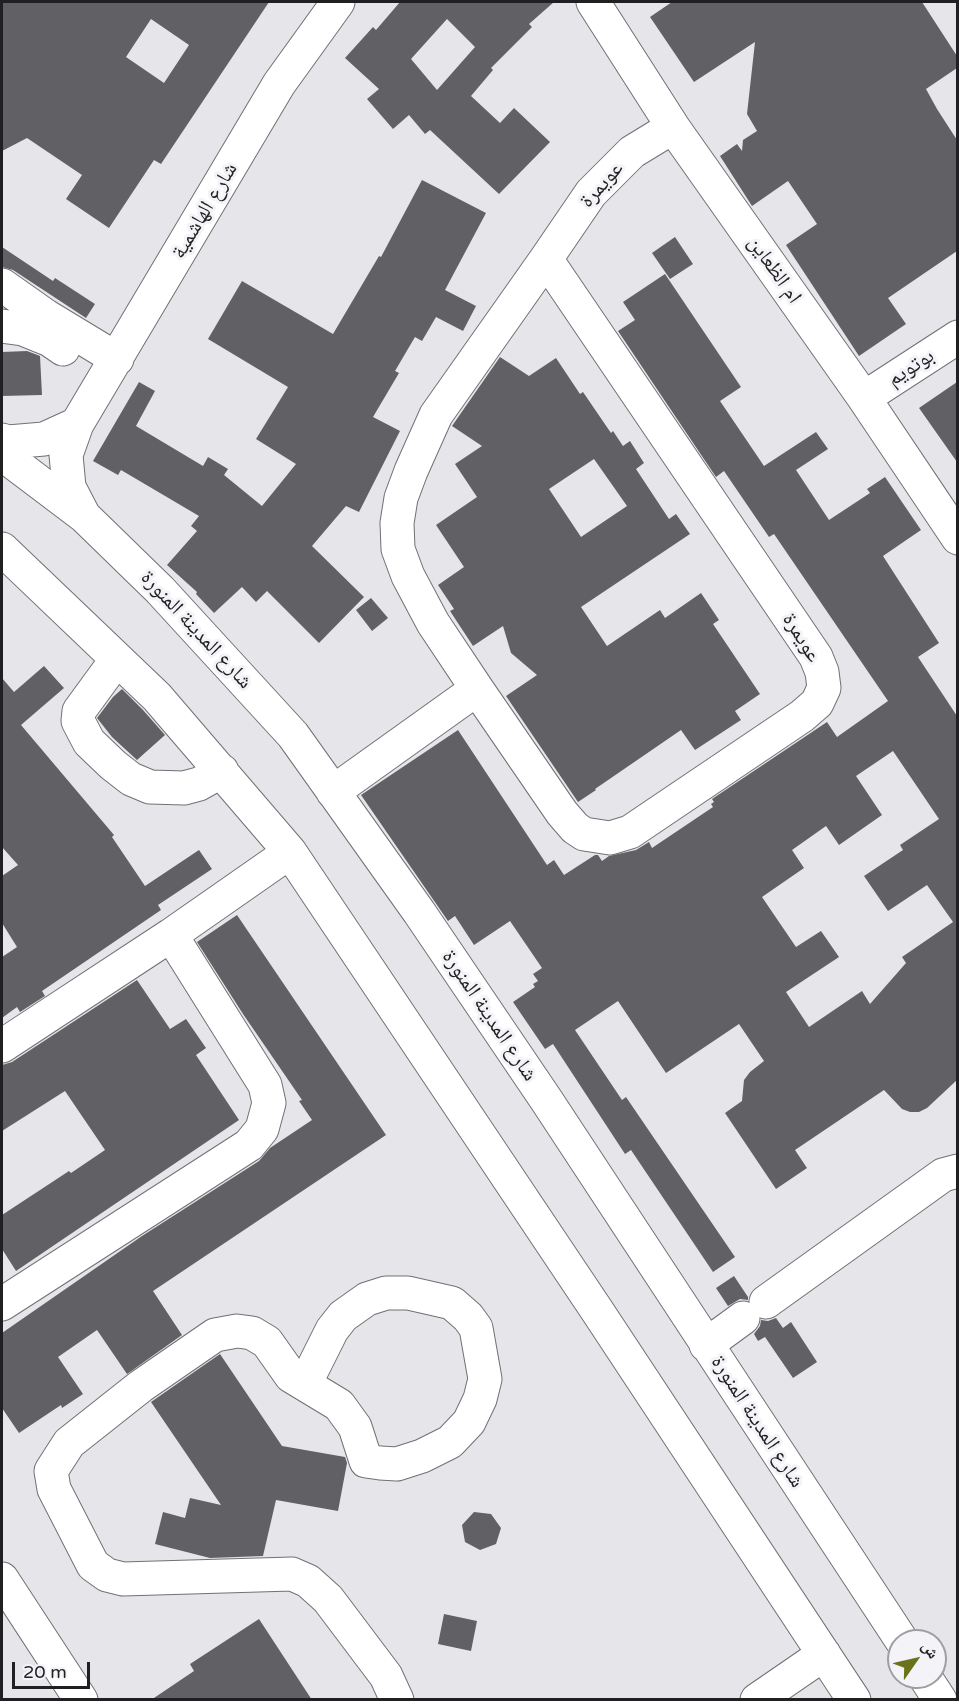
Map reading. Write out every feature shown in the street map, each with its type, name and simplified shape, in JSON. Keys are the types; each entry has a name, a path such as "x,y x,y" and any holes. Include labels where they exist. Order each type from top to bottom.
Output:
{"street":[{"name":"شارع الهاشمية","path":"84,516 69,487 66,455 77,424 279,84 338,2"},
{"name":"ام الظعاين","path":"593,2 673,127 864,398 957,538"},
{"name":"عويمرة","path":"546,259 816,657 822,672 824,688 817,703 802,716 630,832 610,838 584,834 575,828 562,813 477,689 433,622 408,576 398,549 397,523 401,498 436,415 591,193 632,152 673,127"},
{"path":"2,285 111,369"},
{"path":"2,326 23,329 111,369"},
{"name":"بوتويم","path":"864,398 957,337"},
{"path":"2,440 8,442 44,439 77,424"},
{"name":"شارع المدينة المنورة","path":"2,454 84,516 160,590 293,735 547,1101 894,1629"},
{"path":"2,549 157,696 290,852 854,1700"},
{"path":"117,659 79,711 78,721 89,742 113,765 132,779 150,787 184,788 199,784 222,771"},
{"path":"333,792 477,689"},
{"path":"2,1046 171,935 290,852"},
{"path":"6,1290 249,1144 262,1129 269,1103 265,1085 171,935"},
{"path":"706,1345 944,1176 957,1171"},
{"path":"305,1384 332,1330 343,1316 367,1299 386,1293 408,1293 452,1303 468,1317 476,1328 485,1379 480,1399 469,1422 450,1442 422,1456 397,1464 366,1461 355,1426 349,1417 339,1405 291,1376 267,1342 252,1333 237,1331 215,1335 141,1386 69,1443 51,1471 54,1489 93,1565 107,1575 123,1579 292,1574 308,1581 328,1599 386,1676 397,1700"},
{"path":"5,1594 81,1700"},
{"path":"757,1700 824,1654"}],"building":[{"path":"2,2 269,2 161,164 154,160 109,228 66,199 82,175 27,138 2,151","holes":["151,19 189,45 164,83 126,57"]},
{"path":"400,2 554,2 529,24 532,27 491,68 493,70 471,96 500,123 514,108 550,142 499,194 430,130 425,134 409,115 393,129 367,99 379,89 345,58 373,27 376,30","holes":["447,19 475,47 437,90 411,59"]},
{"path":"672,2 922,2 957,56 957,68 926,89 957,140 957,251 888,298 906,324 859,356 786,245 817,224 788,181 752,206 720,156 737,144 742,151 743,140 757,131 747,114 755,42 694,82 650,17"},
{"path":"422,180 486,213 445,290 476,306 463,331 436,317 422,341 415,337 395,371 399,373 373,417 400,431 359,512 346,506 312,546 364,597 319,643 267,591 256,602 242,587 214,613 196,594 197,592 167,565 197,531 191,526 199,516 121,470 118,475 93,461 139,382 155,391 136,426 203,466 208,457 228,469 224,475 262,506 296,464 256,439 288,387 208,339 242,281 333,334 379,256 381,257"},
{"path":"675,237 693,264 670,279 652,253"},
{"path":"2,247 53,281 55,278 95,304 86,318 13,270 2,267"},
{"path":"665,274 741,387 720,401 764,466 816,432 828,449 796,470 829,520 870,493 867,489 885,477 921,530 883,556 939,643 918,657 957,716 957,1080 927,1108 919,1112 902,1109 884,1090 795,1150 807,1168 776,1189 725,1113 742,1101 744,1080 764,1061 739,1024 666,1073 618,1001 575,1030 622,1100 626,1097 735,1257 713,1272 631,1150 625,1154 553,1044 545,1049 513,1002 535,987 533,984 538,981 533,974 542,968 510,921 474,945 455,916 448,921 361,795 458,730 547,865 554,860 564,875 595,855 598,855 602,861 609,856 636,850 649,842 652,848 713,807 712,799 827,722 837,737 888,701 774,534 769,537 724,471 716,477 618,331 635,320 623,302","holes":["893,751 939,819 900,845 903,850 864,876 888,911 927,885 953,922 902,957 906,963 870,1004 862,991 809,1027 786,992 839,957 821,931 796,947 762,897 804,868 792,850 826,826 839,845 882,815 856,776"]},
{"path":"27,351 40,356 42,395 2,396 2,352"},
{"path":"500,357 529,376 556,358 580,394 583,392 611,433 613,431 623,446 630,441 644,463 636,469 669,519 676,514 690,534 581,607 607,646 660,610 665,618 701,593 719,620 713,624 760,694 735,711 741,720 695,750 681,730 578,802 506,696 537,675 511,653 503,626 473,646 450,611 454,609 438,585 464,567 436,525 477,497 455,464 482,446 452,426","holes":["594,459 627,506 581,537 549,489"]},
{"path":"957,382 957,462 919,408"},
{"path":"371,598 388,618 372,631 356,610"},
{"path":"44,666 64,688 21,725 114,835 112,837 145,886 199,850 212,869 158,905 161,910 42,991 45,996 20,1012 17,1007 2,1018 2,957 17,947 2,923 2,876 18,865 2,847 2,678 14,692"},
{"path":"122,689 165,735 137,760 112,737 97,718"},
{"path":"237,915 386,1135 153,1291 182,1335 127,1374 97,1330 58,1357 83,1394 62,1408 61,1405 19,1433 2,1408 2,1333 142,1236 259,1161 270,1148 312,1120 299,1101 302,1100 197,942"},
{"path":"137,980 170,1029 186,1019 206,1048 196,1055 239,1120 16,1271 2,1249 2,1215 105,1150 65,1091 2,1131 2,1065 12,1062"},
{"path":"734,1276 748,1300 740,1299 728,1306 716,1288"},
{"path":"776,1318 783,1328 791,1322 817,1362 793,1378 765,1337 758,1341 754,1334 761,1320 768,1321"},
{"path":"220,1354 282,1446 345,1457 347,1463 338,1511 276,1500 263,1556 210,1558 155,1544 163,1512 185,1518 190,1498 221,1505 151,1402"},
{"path":"474,1512 491,1514 501,1528 496,1544 480,1550 465,1542 462,1525"},
{"path":"444,1614 477,1621 471,1651 438,1644"},
{"path":"259,1619 312,1700 151,1700 194,1671 190,1664"}]}
